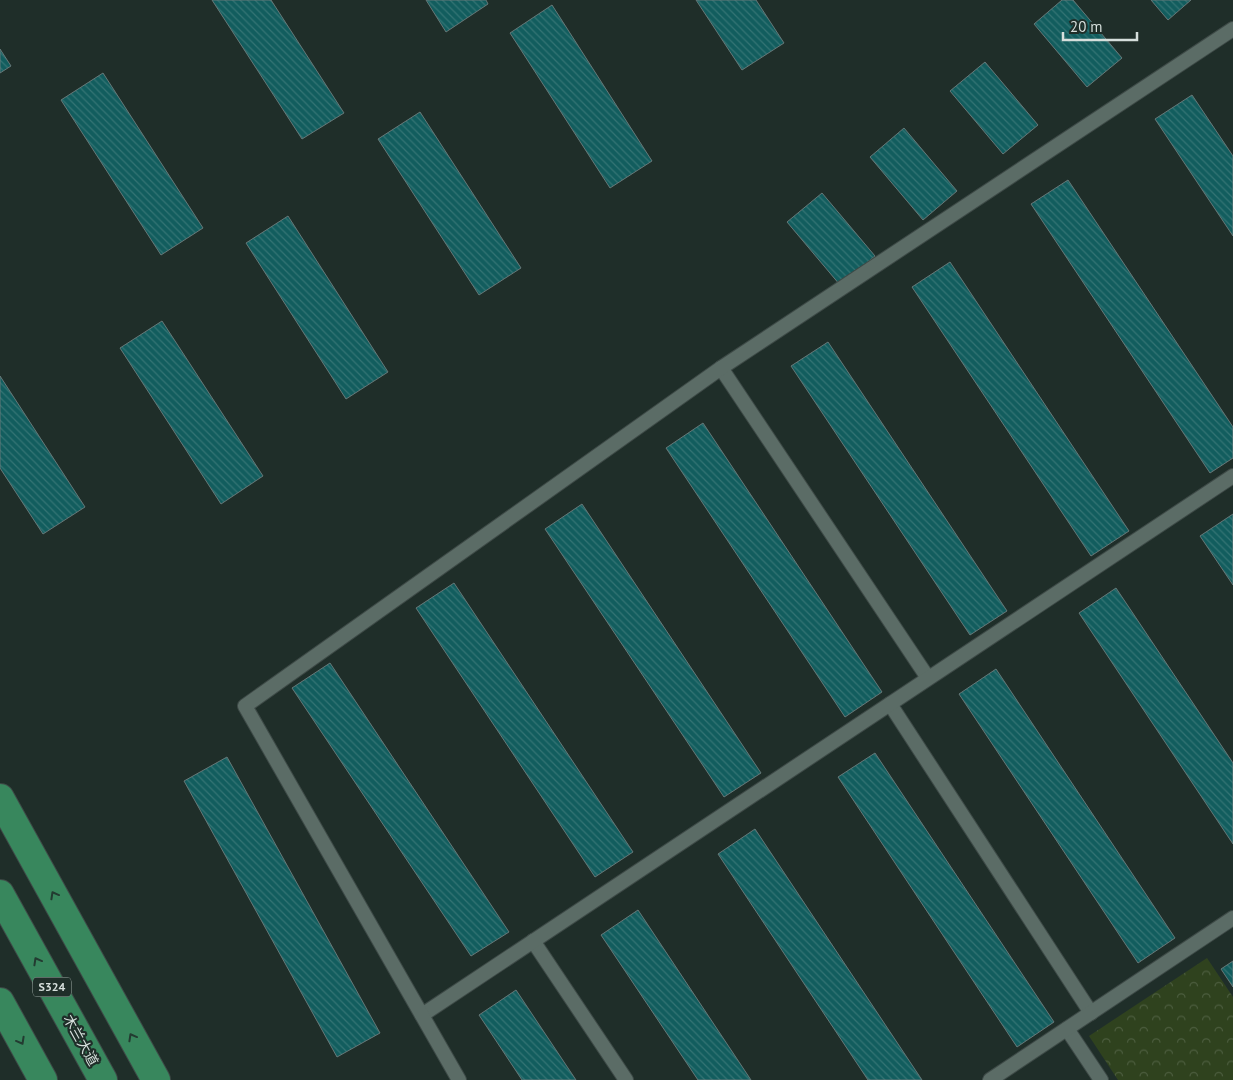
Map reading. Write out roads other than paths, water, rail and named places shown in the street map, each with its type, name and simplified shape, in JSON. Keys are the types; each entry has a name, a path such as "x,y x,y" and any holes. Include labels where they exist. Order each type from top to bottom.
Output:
{"main road":[{"path":"0,798 156,1080"},
{"name":"木兰大道","path":"0,894 103,1080"},
{"path":"0,1002 43,1080"}],"lane":[{"path":"459,1080 245,706 721,368 1233,29"},
{"path":"721,368 928,678"},
{"path":"422,1015 1233,476"},
{"path":"890,704 1091,1013"},
{"path":"990,1080 1233,918"},
{"path":"534,941 626,1080"},
{"path":"1067,1029 1101,1080"}]}
